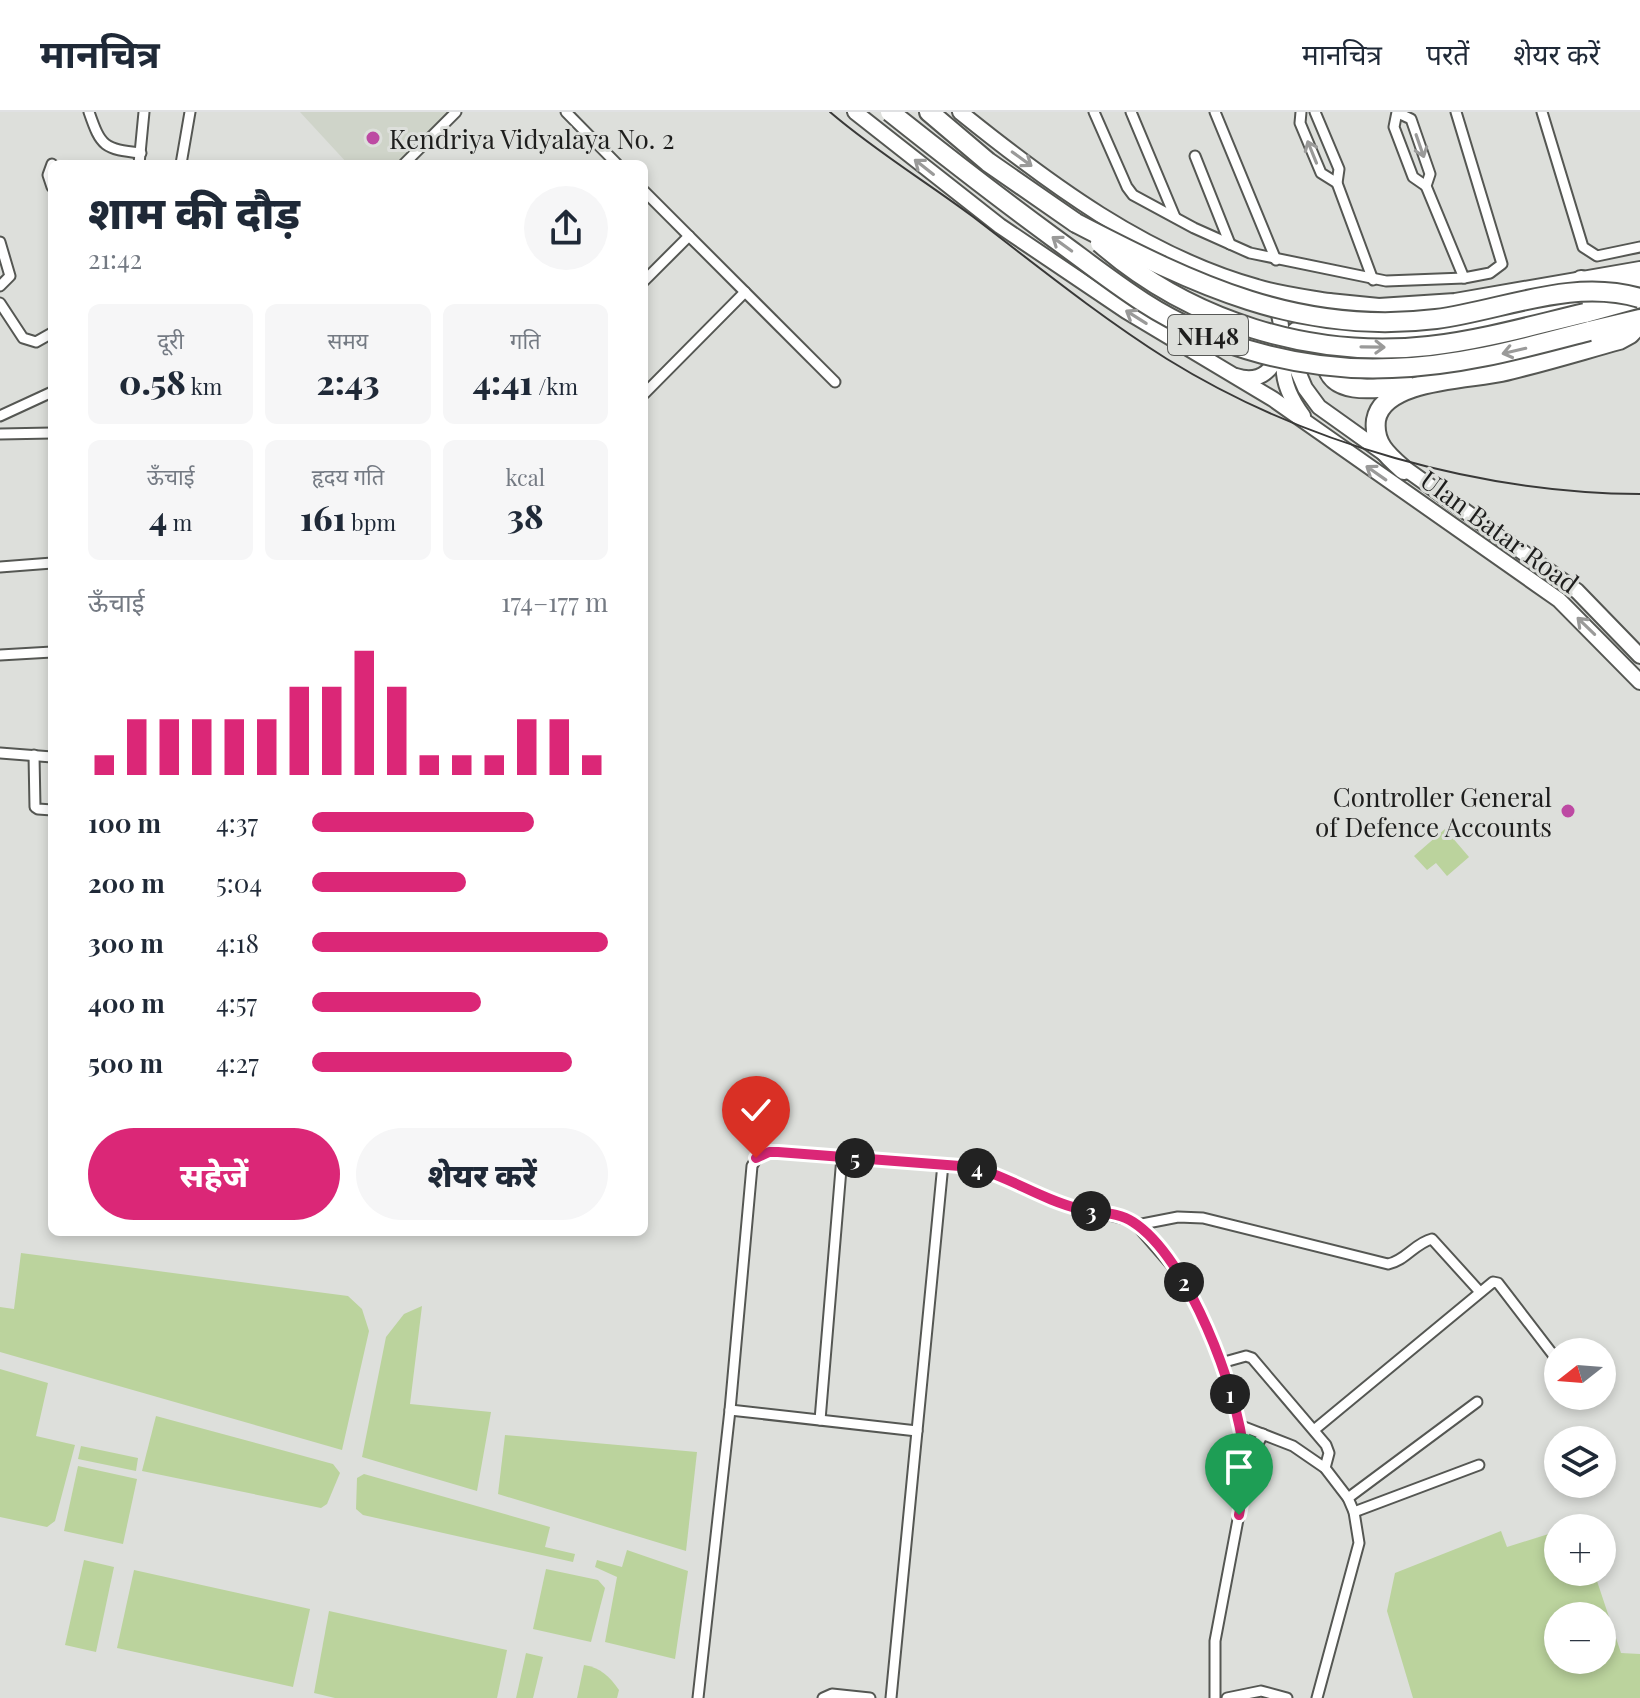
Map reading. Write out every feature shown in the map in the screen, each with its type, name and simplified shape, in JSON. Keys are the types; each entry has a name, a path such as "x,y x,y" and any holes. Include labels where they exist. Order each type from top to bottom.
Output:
{"highway":[{"name":"NH48","path":"890,112 973,179 1144,303 1239,347 1313,363 1389,369 1478,358 1587,322 1640,298"},
{"name":"NH48","path":"929,112 988,162 1076,223 1140,276 1199,308 1255,329 1321,343 1378,348 1428,346 1587,322 1640,321"},
{"path":"1076,223 1167,270 1231,295 1295,313 1355,322 1436,319 1577,290 1614,291 1640,298"},
{"path":"1551,306 1581,280"},
{"path":"1292,340 1358,331 1436,329 1551,306 1640,280"},
{"path":"1358,331 1339,336 1326,352 1327,368 1338,383 1371,387 1500,372 1619,340 1630,334 1640,321"},
{"path":"1404,470 1378,441 1377,415 1392,397 1433,382"}],"main road":[{"path":"855,112 1000,226 1320,433"},
{"path":"960,112 1078,200 1158,249 1256,287 1329,301 1379,306 1443,302 1640,269"},
{"path":"1079,279 1089,283 1104,282 1119,270 1126,246 1117,223"},
{"path":"1230,374 1242,378 1258,376 1271,368 1279,354 1284,333 1280,313 1256,287"},
{"path":"1320,433 1305,418 1289,394 1283,365 1292,340 1329,301"},
{"name":"Ulan Batar Road","path":"1292,340 1312,400 1404,470 1577,591 1640,656"},
{"name":"Ulan Batar Road","path":"1320,433 1559,600 1640,682"}],"street":[{"path":"89,112 105,146 141,153"},
{"path":"140,160 144,112"},
{"path":"182,160 190,112"},
{"path":"408,160 456,112"},
{"path":"566,112 613,160"},
{"path":"1094,112 1130,192 1256,255 1373,280 1464,278 1497,270 1502,261 1456,112"},
{"path":"1131,112 1175,217"},
{"path":"1215,112 1276,260"},
{"path":"1301,112 1300,123 1321,173 1337,183"},
{"path":"1315,112 1339,169 1337,183 1373,280"},
{"path":"1542,112 1583,247 1597,256 1640,247"},
{"path":"1426,186 1430,174 1411,119 1398,113 1394,127 1413,177 1426,186 1464,278"},
{"path":"1195,156 1230,244"},
{"path":"648,195 835,382"},
{"path":"648,277 689,236"},
{"path":"0,242 10,276 0,286"},
{"path":"648,390 745,292"},
{"path":"0,303 23,338 36,342 48,335"},
{"path":"0,416 48,394"},
{"path":"0,434 48,433"},
{"path":"0,567 48,563"},
{"path":"0,655 48,652"},
{"path":"0,753 48,757"},
{"path":"34,755 35,807 48,810"},
{"path":"698,1698 730,1410 751,1175 756,1158 769,1152 943,1164 989,1171 1057,1202 1124,1217 1137,1225 1182,1278 1221,1363 1239,1425 1245,1470 1215,1641 1215,1698"},
{"path":"820,1420 842,1157"},
{"path":"891,1698 943,1164"},
{"path":"1137,1225 1178,1217 1203,1218 1391,1264 1432,1239 1480,1292"},
{"path":"1314,1430 1492,1282 1497,1282 1544,1343"},
{"path":"1221,1363 1242,1357 1252,1358 1328,1449 1325,1468"},
{"path":"1348,1498 1477,1402"},
{"path":"730,1410 917,1431"},
{"path":"1239,1425 1293,1446 1325,1468 1348,1498 1354,1512 1359,1543 1317,1698"},
{"path":"1245,1470 1263,1434"},
{"path":"1354,1512 1479,1465"},
{"path":"1227,1698 1261,1691 1287,1698"},
{"path":"823,1698 832,1694 870,1698"}],"shaded area":[{"name":"Kendriya Vidyalaya No. 2","path":"300,112 448,112 400,160 344,160"}],"green space":[{"path":"1445,829 1469,857 1447,876 1436,863 1427,870 1414,856"},
{"path":"21,1253 348,1296 362,1309 369,1331 342,1450 0,1352 0,1307 14,1309"},
{"path":"422,1306 410,1404 491,1412 477,1491 362,1457 386,1337 404,1314"},
{"path":"0,1369 48,1383 36,1436 75,1445 55,1521 47,1527 0,1517"},
{"path":"156,1416 333,1464 340,1473 327,1504 321,1508 142,1471"},
{"path":"505,1435 697,1452 686,1551 498,1494"},
{"path":"81,1446 138,1458 136,1471 78,1459"},
{"path":"78,1466 137,1479 123,1544 64,1531"},
{"path":"364,1474 550,1527 545,1547 575,1554 573,1562 363,1515 356,1509 357,1478"},
{"path":"1501,1531 1507,1547 1544,1535 1544,1586 1599,1586 1604,1602 1544,1602 1544,1674 1616,1674 1616,1638 1621,1653 1640,1654 1640,1698 1413,1698 1387,1611 1395,1573"},
{"path":"627,1550 688,1571 675,1659 605,1642 617,1577 595,1567 597,1560 622,1567"},
{"path":"84,1560 114,1567 96,1652 65,1645"},
{"path":"546,1569 598,1580 605,1588 591,1642 533,1629"},
{"path":"134,1570 310,1609 293,1687 117,1648"},
{"path":"329,1611 507,1650 497,1698 335,1698 314,1693"},
{"path":"526,1653 543,1657 533,1698 516,1698"},
{"path":"584,1665 608,1677 619,1690 617,1698 577,1698"}],"railway":[{"path":"830,112 1142,343 1220,389 1276,416 1335,439 1456,473 1579,491 1640,494"}],"place":[{"name":"Kendriya Vidyalaya No. 2","path":"373,138"},
{"name":"Controller General of Defence Accounts","path":"1568,811"}],"route":[{"path":"756,1158 761,1154 778,1152 973,1167 1001,1175 1073,1207 1133,1221 1182,1278 1221,1363 1243,1445 1245,1466 1239,1515"}]}
